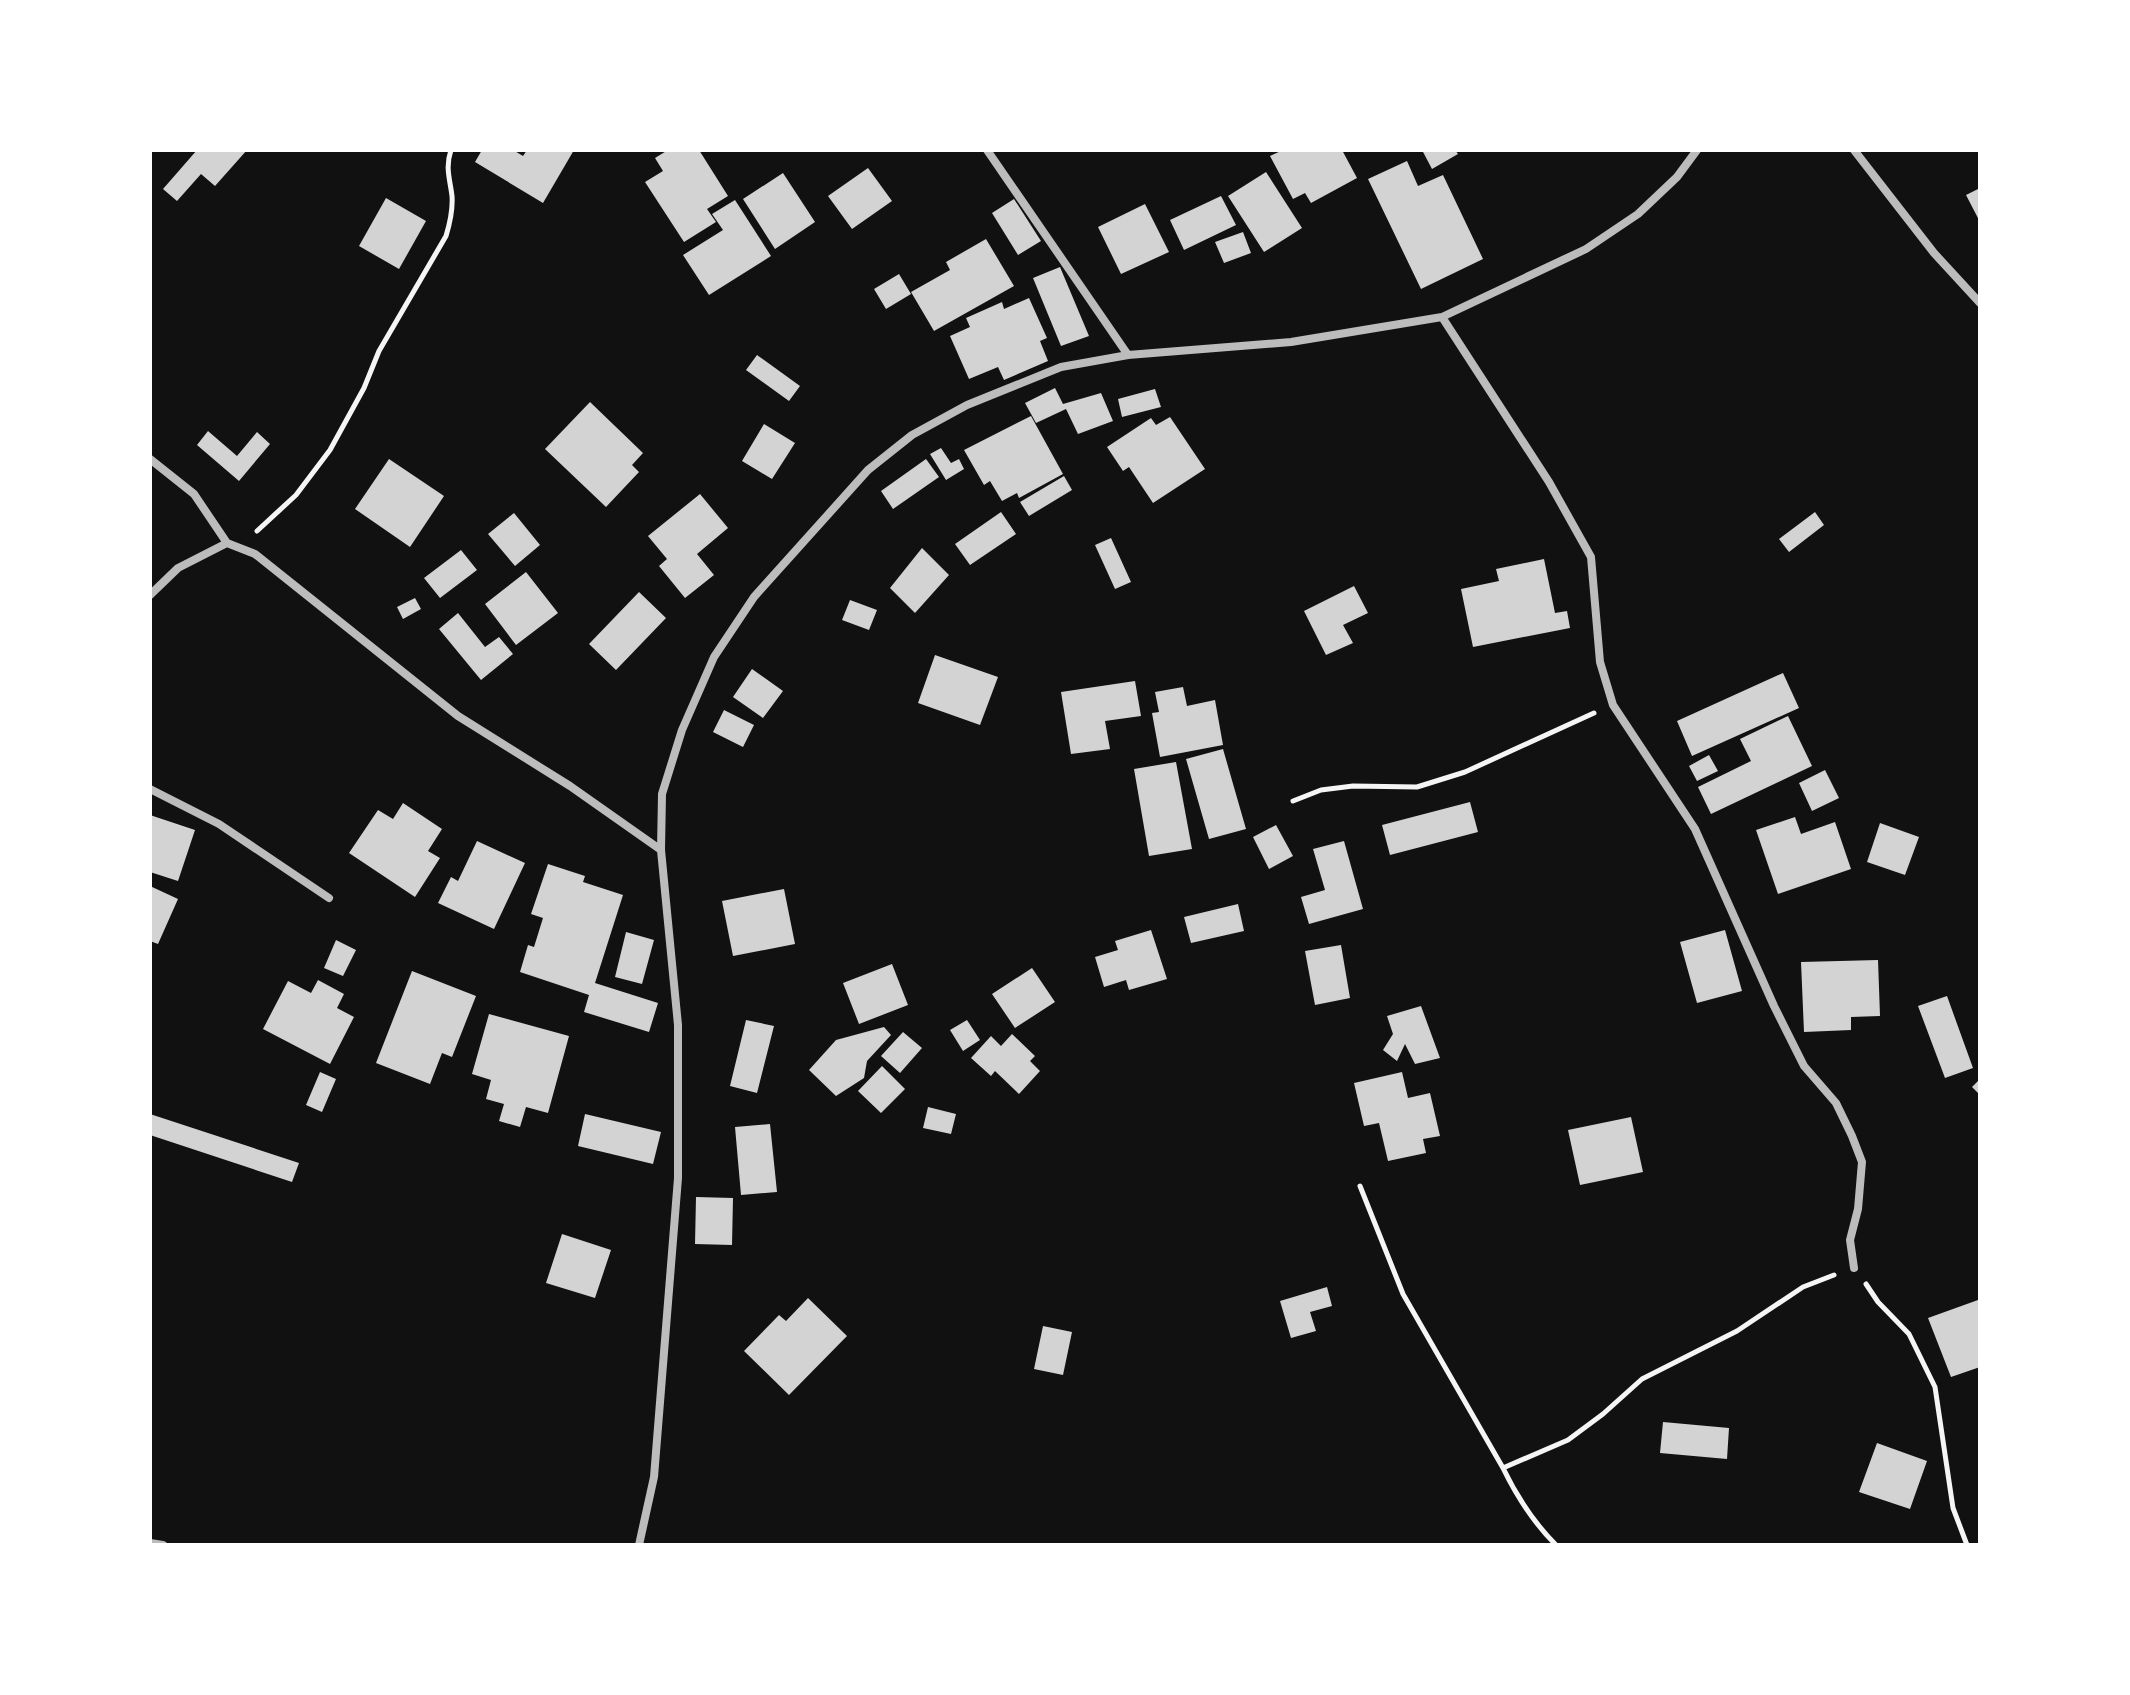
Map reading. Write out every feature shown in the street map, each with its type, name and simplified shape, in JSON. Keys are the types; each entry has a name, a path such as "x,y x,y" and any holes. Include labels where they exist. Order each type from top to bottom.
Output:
{"street":[{"path":"987,150 1128,355"},
{"path":"639,1545 654,1477 678,1178 678,1025 661,850 662,794 682,730 714,657 754,597 868,470 912,435 967,405 1061,367 1128,355 1291,342 1442,317 1586,249 1638,214 1677,177 1697,150"},
{"path":"1854,150 1934,253 1980,303"},
{"path":"1442,317 1549,482 1591,557 1600,662 1613,705 1695,829 1804,1066 1836,1103 1852,1136 1862,1162 1858,1209 1850,1240 1854,1268"},
{"path":"150,459 194,494 227,543 255,554 458,716 583,795 661,850"},
{"path":"150,595 178,568 227,543"},
{"path":"150,789 219,824 329,898"},
{"path":"150,1543 163,1545"}],"path":[{"path":"239,548 296,495 330,450 364,388 379,351 446,236 451,216 452,194 446,174 451,150"},
{"path":"1293,801 1321,790 1353,786 1417,787 1465,772 1613,705"},
{"path":"1360,1186 1403,1294 1516,1495 1538,1527 1556,1545"},
{"path":"1503,1468 1568,1440 1642,1379 1737,1331 1803,1287 1854,1268 1878,1302 1909,1334 1935,1387 1953,1508 1967,1545"}],"building":[{"path":"197,150 247,150 215,186 201,174 177,201 163,189"},
{"path":"482,150 513,150 523,156 527,150 574,150 543,203 475,162"},
{"path":"668,150 699,150 728,196 707,209 716,222 684,242 645,182 663,171 655,158"},
{"path":"1283,150 1342,150 1357,178 1311,203 1305,193 1293,199 1270,156"},
{"path":"1422,150 1455,150 1458,154 1432,169"},
{"path":"1407,161 1418,186 1443,175 1483,259 1421,289 1368,179"},
{"path":"868,168 892,201 852,229 828,196"},
{"path":"1266,172 1302,228 1264,252 1228,196"},
{"path":"783,173 815,222 775,249 743,199"},
{"path":"1980,188 1980,222 1966,195"},
{"path":"1221,196 1236,225 1184,250 1170,220"},
{"path":"386,198 426,221 399,269 359,246"},
{"path":"1014,199 1041,241 1018,255 992,213"},
{"path":"735,200 771,256 709,295 683,255 723,230 712,214"},
{"path":"1145,204 1169,252 1121,274 1098,227"},
{"path":"1243,232 1251,253 1224,263 1215,242"},
{"path":"986,239 1014,286 934,331 911,292 950,270 946,262"},
{"path":"1060,267 1089,336 1061,346 1033,278"},
{"path":"899,274 911,294 886,309 874,289"},
{"path":"1029,298 1047,338 1040,341 1048,361 1004,380 998,367 969,379 950,336 970,327 966,318 1002,302 1004,309"},
{"path":"757,355 800,386 789,401 746,370"},
{"path":"1055,388 1063,404 1101,393 1113,421 1078,434 1066,409 1036,423 1025,403"},
{"path":"1155,389 1161,407 1122,417 1118,399"},
{"path":"590,402 643,453 632,465 639,472 606,507 545,449"},
{"path":"1031,416 1063,474 1019,498 1017,493 1002,501 990,481 984,485 964,450"},
{"path":"1170,417 1205,469 1153,503 1129,467 1123,471 1107,447 1151,418 1156,425"},
{"path":"764,424 795,443 772,479 742,461"},
{"path":"208,431 237,456 257,432 270,444 239,481 197,445"},
{"path":"941,448 951,463 959,459 964,469 946,480 930,454"},
{"path":"389,459 444,496 410,547 355,509"},
{"path":"926,459 939,477 893,509 881,491"},
{"path":"1064,476 1072,490 1029,516 1020,502"},
{"path":"700,494 728,528 697,554 714,575 685,598 659,566 667,559 648,536"},
{"path":"1001,512 1016,534 970,565 955,544"},
{"path":"1815,512 1824,525 1789,552 1779,539"},
{"path":"514,513 540,545 515,566 488,534"},
{"path":"1111,538 1131,582 1115,589 1095,545"},
{"path":"922,548 949,575 915,613 890,588"},
{"path":"461,550 477,570 440,598 424,578"},
{"path":"1544,559 1555,613 1567,611 1570,628 1473,647 1461,589 1499,581 1496,569"},
{"path":"526,572 558,613 516,645 485,604"},
{"path":"1354,586 1368,613 1343,625 1353,643 1326,655 1304,611"},
{"path":"639,592 666,618 616,670 589,644"},
{"path":"415,598 421,609 403,619 397,607"},
{"path":"850,600 877,610 869,630 842,620"},
{"path":"458,613 485,647 499,637 513,654 481,680 439,629"},
{"path":"935,655 998,677 980,725 918,703"},
{"path":"752,669 783,691 763,718 733,697"},
{"path":"1783,673 1799,708 1692,756 1677,721"},
{"path":"1135,681 1141,716 1105,721 1110,749 1071,754 1061,692"},
{"path":"1183,687 1187,706 1215,700 1223,745 1160,757 1152,713 1159,712 1155,692"},
{"path":"724,710 754,725 743,747 713,732"},
{"path":"1788,716 1812,766 1711,814 1698,787 1751,761 1740,739"},
{"path":"1223,749 1246,829 1209,839 1186,759"},
{"path":"1709,755 1718,771 1697,781 1689,766"},
{"path":"1176,762 1192,849 1149,856 1134,769"},
{"path":"1825,770 1839,798 1812,811 1799,783"},
{"path":"1470,802 1478,832 1390,855 1382,825"},
{"path":"403,803 442,829 428,851 440,858 415,897 349,853 378,810 393,819"},
{"path":"150,815 195,830 178,881 150,872"},
{"path":"1795,817 1801,834 1835,822 1851,869 1778,894 1756,830"},
{"path":"1880,823 1919,837 1905,875 1867,862"},
{"path":"1276,825 1293,856 1269,869 1253,837"},
{"path":"477,841 525,863 494,929 438,903 451,877 458,881"},
{"path":"1344,841 1363,909 1309,924 1301,897 1325,890 1313,849"},
{"path":"548,864 585,876 583,882 623,895 595,983 658,1003 649,1032 584,1012 589,995 520,972 528,945 534,947 543,918 531,914"},
{"path":"150,886 178,899 158,944 150,941"},
{"path":"784,889 795,944 733,956 722,901"},
{"path":"1238,904 1244,931 1191,943 1184,917"},
{"path":"1151,930 1167,979 1129,990 1126,980 1104,987 1095,957 1118,950 1115,941"},
{"path":"1725,930 1742,991 1697,1003 1680,942"},
{"path":"626,932 654,940 642,984 615,977"},
{"path":"336,940 356,950 343,976 324,968"},
{"path":"1341,945 1350,998 1315,1005 1305,951"},
{"path":"1878,960 1880,1016 1851,1017 1851,1030 1804,1032 1801,962"},
{"path":"892,964 908,1005 859,1024 843,983"},
{"path":"1032,968 1055,1002 1015,1028 992,994"},
{"path":"412,971 476,996 452,1057 442,1053 430,1084 376,1063"},
{"path":"318,980 344,994 337,1008 354,1017 330,1064 263,1029 288,981 311,993"},
{"path":"1947,996 1973,1068 1945,1078 1918,1006"},
{"path":"1421,1006 1440,1058 1415,1064 1405,1044 1397,1061 1383,1050 1393,1034 1387,1016"},
{"path":"489,1014 569,1036 548,1113 526,1107 520,1127 499,1121 504,1104 486,1099 491,1080 472,1074"},
{"path":"746,1020 774,1026 757,1093 730,1086"},
{"path":"967,1020 980,1040 963,1051 950,1030"},
{"path":"884,1027 891,1035 867,1061 864,1078 836,1096 809,1070 836,1040"},
{"path":"903,1032 922,1048 900,1073 881,1056"},
{"path":"1012,1034 1035,1056 1030,1061 1040,1071 1019,1094 995,1071 991,1076 971,1058 991,1036 1001,1046"},
{"path":"882,1066 905,1089 881,1113 858,1091"},
{"path":"320,1072 336,1079 322,1112 306,1105"},
{"path":"1402,1072 1408,1098 1430,1093 1440,1136 1423,1139 1426,1153 1388,1161 1379,1123 1364,1126 1354,1083"},
{"path":"1980,1079 1980,1095 1972,1087"},
{"path":"928,1107 956,1114 951,1134 923,1128"},
{"path":"150,1114 299,1163 292,1182 150,1135"},
{"path":"585,1114 661,1132 653,1164 578,1146"},
{"path":"1631,1117 1643,1172 1580,1185 1568,1130"},
{"path":"770,1124 777,1192 741,1195 735,1127"},
{"path":"696,1197 733,1198 732,1245 695,1244"},
{"path":"562,1234 611,1250 595,1298 546,1283"},
{"path":"1327,1287 1332,1306 1310,1312 1316,1331 1291,1338 1280,1301"},
{"path":"808,1298 847,1336 789,1395 744,1351 779,1315 786,1321"},
{"path":"1978,1300 1980,1367 1951,1377 1928,1318"},
{"path":"1043,1326 1072,1332 1063,1375 1034,1369"},
{"path":"1663,1422 1729,1428 1727,1459 1660,1453"},
{"path":"1877,1443 1927,1461 1910,1509 1859,1492"}]}
